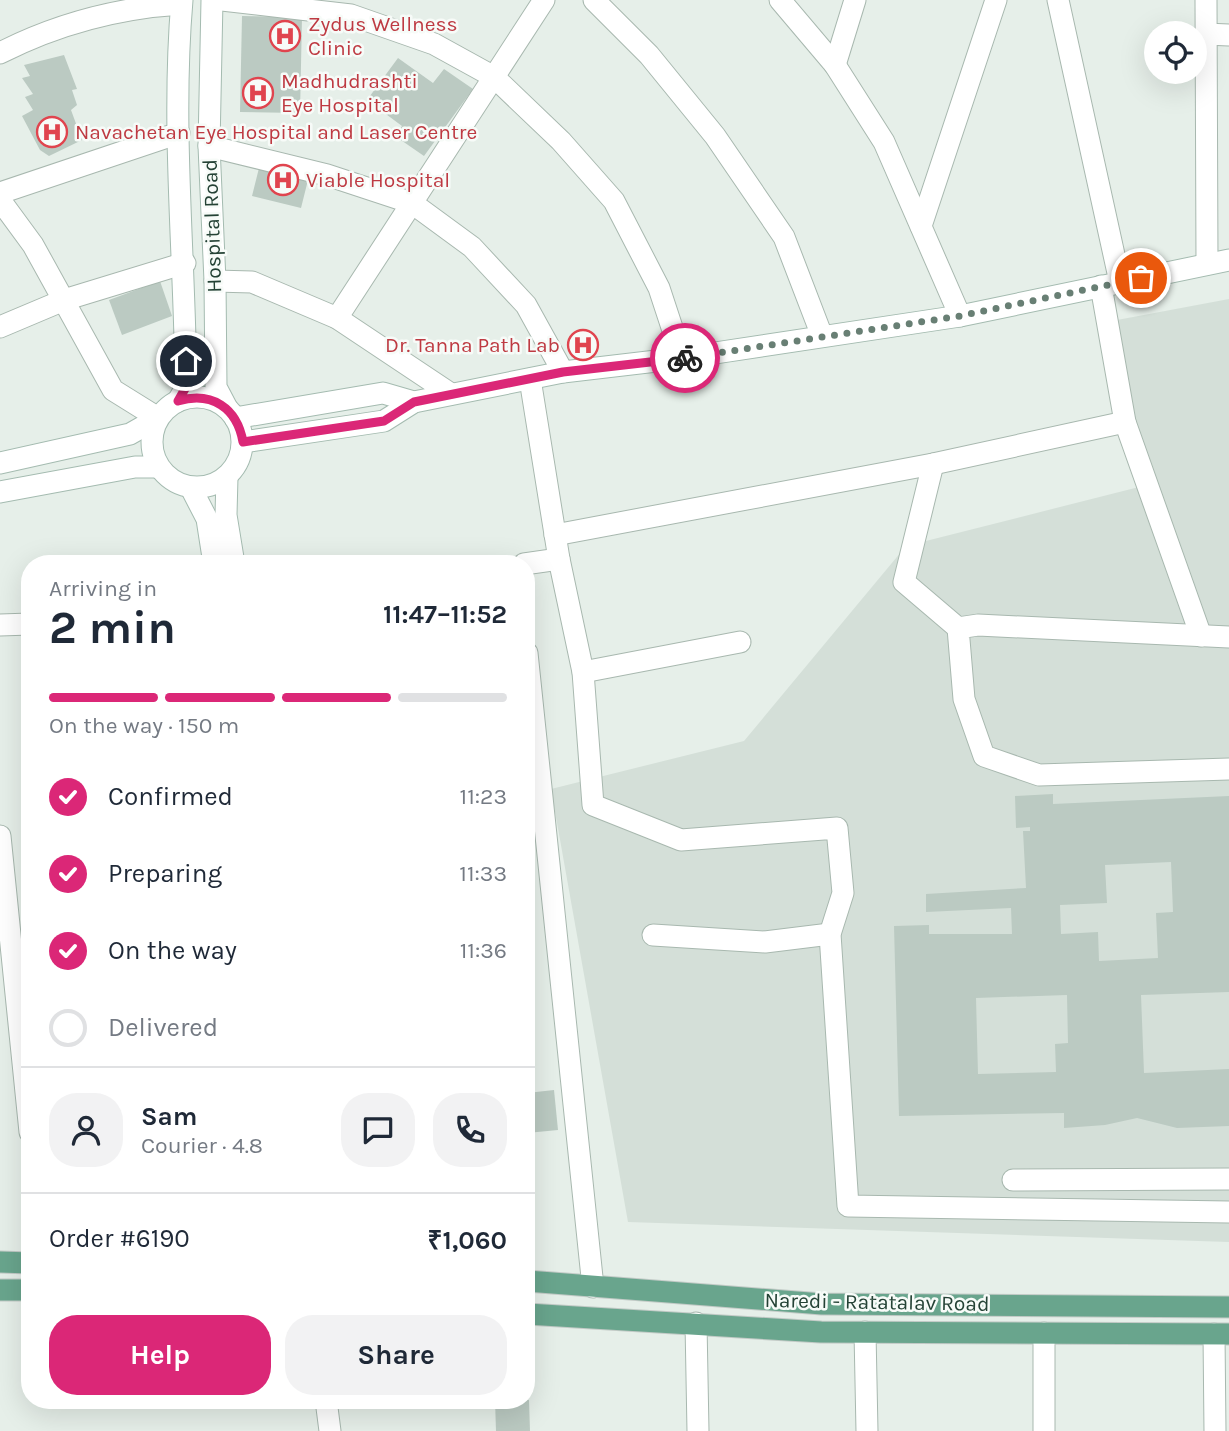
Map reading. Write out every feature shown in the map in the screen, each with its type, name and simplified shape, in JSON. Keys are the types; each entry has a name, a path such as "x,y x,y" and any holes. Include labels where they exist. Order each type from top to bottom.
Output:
{"main road":[{"path":"0,1262 21,1263"},
{"name":"Naredi - Ratatalav Road","path":"535,1282 822,1304 1229,1307"},
{"path":"0,1290 21,1290"},
{"name":"Naredi - Ratatalav Road","path":"535,1314 865,1332 1222,1334"}],"street":[{"name":"Hospital Road","path":"212,0 209,146 216,387 231,413"},
{"path":"222,0 351,15 434,44 494,77 561,141 614,201 659,288 682,358"},
{"path":"337,318 544,0"},
{"path":"594,0 649,55 715,136 784,237 822,336"},
{"path":"780,0 835,65 884,142 960,316"},
{"path":"835,65 855,0"},
{"path":"921,226 996,0"},
{"path":"1058,0 1110,284 1125,422 1201,636"},
{"path":"1205,21 1206,0"},
{"name":"Hospital Road","path":"178,401 186,387 185,263 179,133 181,2"},
{"path":"0,53 38,33 115,11 181,2"},
{"path":"1207,34 1229,35"},
{"path":"1205,84 1207,264"},
{"path":"0,192 179,133"},
{"path":"209,146 327,174 412,203 472,247 526,305 563,372"},
{"path":"0,200 33,245 113,390 158,418"},
{"path":"243,442 384,421 414,402 563,372 682,358 960,316 1229,260"},
{"path":"0,327 64,300 185,263"},
{"path":"215,281 252,282 337,318 451,394"},
{"path":"530,379 559,559 583,672 593,805 681,840 837,828 843,893 830,934 848,1206 1229,1212"},
{"path":"231,413 383,393 414,402"},
{"path":"0,463 130,434 158,418 178,401 204,397 231,413 243,442 236,466 227,477 216,484 191,488 178,484 158,467 151,442 158,418"},
{"path":"555,535 933,464 1125,422"},
{"path":"933,464 904,582 958,628 964,699 984,756 1039,775 1229,769"},
{"path":"0,492 135,467 158,467"},
{"path":"227,477 226,515 233,555"},
{"path":"191,488 206,519 212,555"},
{"path":"535,562 559,559"},
{"path":"0,625 21,624"},
{"path":"958,628 978,625 1229,637"},
{"path":"583,672 740,642"},
{"path":"535,730 593,1287"},
{"path":"0,836 8,985 21,1072"},
{"path":"653,935 765,942 830,934"},
{"path":"1013,1180 1229,1179"},
{"path":"695,1324 698,1431"},
{"path":"865,1332 867,1431"},
{"path":"1044,1333 1044,1431"},
{"path":"1215,1431 1222,1334"},
{"path":"327,1409 330,1431"}],"shaded area":[{"path":"1229,299 1229,1242 628,1222 551,789 744,741 906,546 1139,487 1117,320"}],"building":[{"path":"242,16 302,17 300,113 240,112"},
{"path":"64,55 77,89 72,90 77,105 71,110 82,140 49,156 40,150 22,116 33,110 25,97 33,94 22,78 30,76 24,65"},
{"path":"398,58 433,83 444,69 473,89 424,156 395,136 402,126 367,100"},
{"path":"260,164 309,176 301,208 252,196"},
{"path":"160,281 172,316 122,335 109,300"},
{"path":"1053,794 1053,804 1229,796 1229,992 1141,995 1144,1073 1229,1069 1229,1126 1177,1128 1137,1118 1105,1125 1064,1128 1064,1113 899,1116 894,926 929,925 929,934 1012,934 1011,908 926,912 926,894 1026,888 1023,831 1030,831 1030,827 1016,828 1015,796","holes":["1171,862 1173,912 1156,913 1158,958 1099,961 1098,932 1061,934 1060,905 1107,903 1105,865","1067,995 1068,1043 1055,1044 1056,1072 978,1074 976,998"]},
{"path":"554,1090 558,1130 535,1132 535,1092"},
{"path":"495,1409 529,1409 530,1431 496,1431"}],"way so far":[{"path":"685,358 960,316 1141,278"}],"place":[{"name":"Zydus Wellness Clinic","path":"285,36"},
{"name":"Madhudrashti Eye Hospital","path":"258,93"},
{"name":"Navachetan Eye Hospital and Laser Centre","path":"52,132"},
{"name":"Viable Hospital","path":"283,180"},
{"name":"Dr. Tanna Path Lab","path":"583,345"}],"route":[{"path":"186,361 186,387 178,401 204,397 216,401 227,408 235,418 241,429 243,442 384,421 414,402 563,372 685,358"}]}
